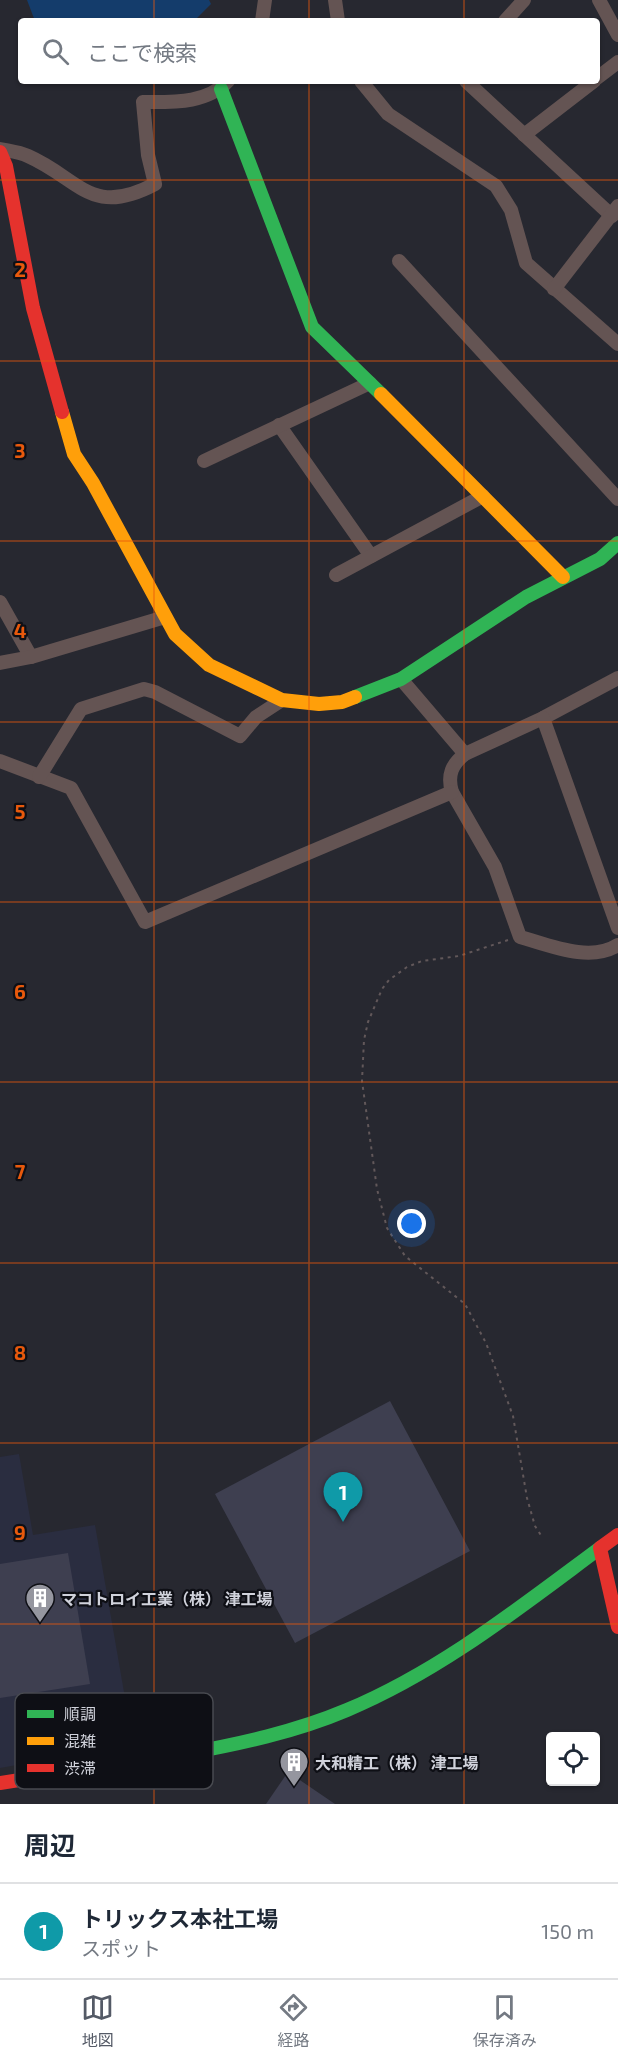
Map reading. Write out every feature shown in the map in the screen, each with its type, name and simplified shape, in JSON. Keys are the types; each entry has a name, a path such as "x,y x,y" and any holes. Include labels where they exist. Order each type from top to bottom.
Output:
{"street":[{"path":"262,18 265,0"},
{"path":"335,0 338,18"},
{"path":"508,18 524,0"},
{"path":"599,0 618,35"},
{"path":"600,76 618,62"},
{"path":"363,84 388,114 495,186 511,210 526,263 618,344"},
{"path":"469,84 524,135 615,211 554,289"},
{"path":"524,135 590,84"},
{"path":"0,150 29,156 91,196 134,195 155,184 148,155 143,102 193,100 225,85 312,327 563,578"},
{"path":"0,150 6,165 18,239 33,308 74,454 93,483 175,634 208,665 282,700 320,704 342,702 401,679 526,597 600,559 618,543"},
{"path":"399,261 618,499"},
{"path":"204,461 370,383"},
{"path":"279,425 371,556"},
{"path":"336,575 483,496"},
{"path":"0,602 32,657"},
{"path":"0,663 32,657 165,617"},
{"path":"618,678 543,718 465,754 454,762 449,781 452,792 495,867 520,937 575,952 610,950 618,945"},
{"path":"401,679 465,754"},
{"path":"39,777 81,709 95,704 144,689 155,692 240,736 256,717 282,700"},
{"path":"543,718 618,928"},
{"path":"0,761 71,788 145,922 452,792"},
{"path":"213,1749 289,1731 345,1711 402,1685 447,1659 618,1535"},
{"path":"600,1548 618,1628"},
{"path":"0,1783 15,1781"}],"path":[{"path":"520,937 459,956 422,961 407,967 389,980 382,989 368,1022 364,1040 362,1081 377,1189 387,1228 405,1256 465,1304 486,1343 513,1416 527,1498 535,1526 542,1537"}],"shaded area":[{"path":"19,1454 33,1535 95,1525 124,1693 15,1693 15,1765 0,1768 0,1457"}],"water":[{"path":"27,0 209,0 211,4 197,18 34,18"}],"building":[{"path":"390,1401 470,1551 295,1643 215,1494"},
{"name":"マコトロイ工業（株） 津工場","path":"68,1553 90,1684 32,1693 15,1693 15,1696 0,1698 0,1564"},
{"name":"大和精工（株） 津工場","path":"288,1772 335,1804 266,1804"}],"traffic: fast":[{"path":"221,89 312,327 381,394"},
{"path":"355,697 401,679 526,597 600,559 618,543"},
{"path":"213,1748 287,1731 327,1718 414,1677 478,1637 600,1548"}],"traffic: slow":[{"path":"381,394 563,577"},
{"path":"62,412 74,454 93,483 175,634 209,665 282,700 319,704 342,702 355,697"}],"traffic: jam":[{"path":"0,152 6,166 33,308 62,412"},
{"path":"618,1535 600,1548 618,1627"},
{"path":"0,1783 15,1781"}],"place":[{"name":"トリックス本社工場","path":"343,1522"},
{"name":"マコトロイ工業（株） 津工場","path":"40,1624"},
{"name":"大和精工（株） 津工場","path":"294,1788"}]}
